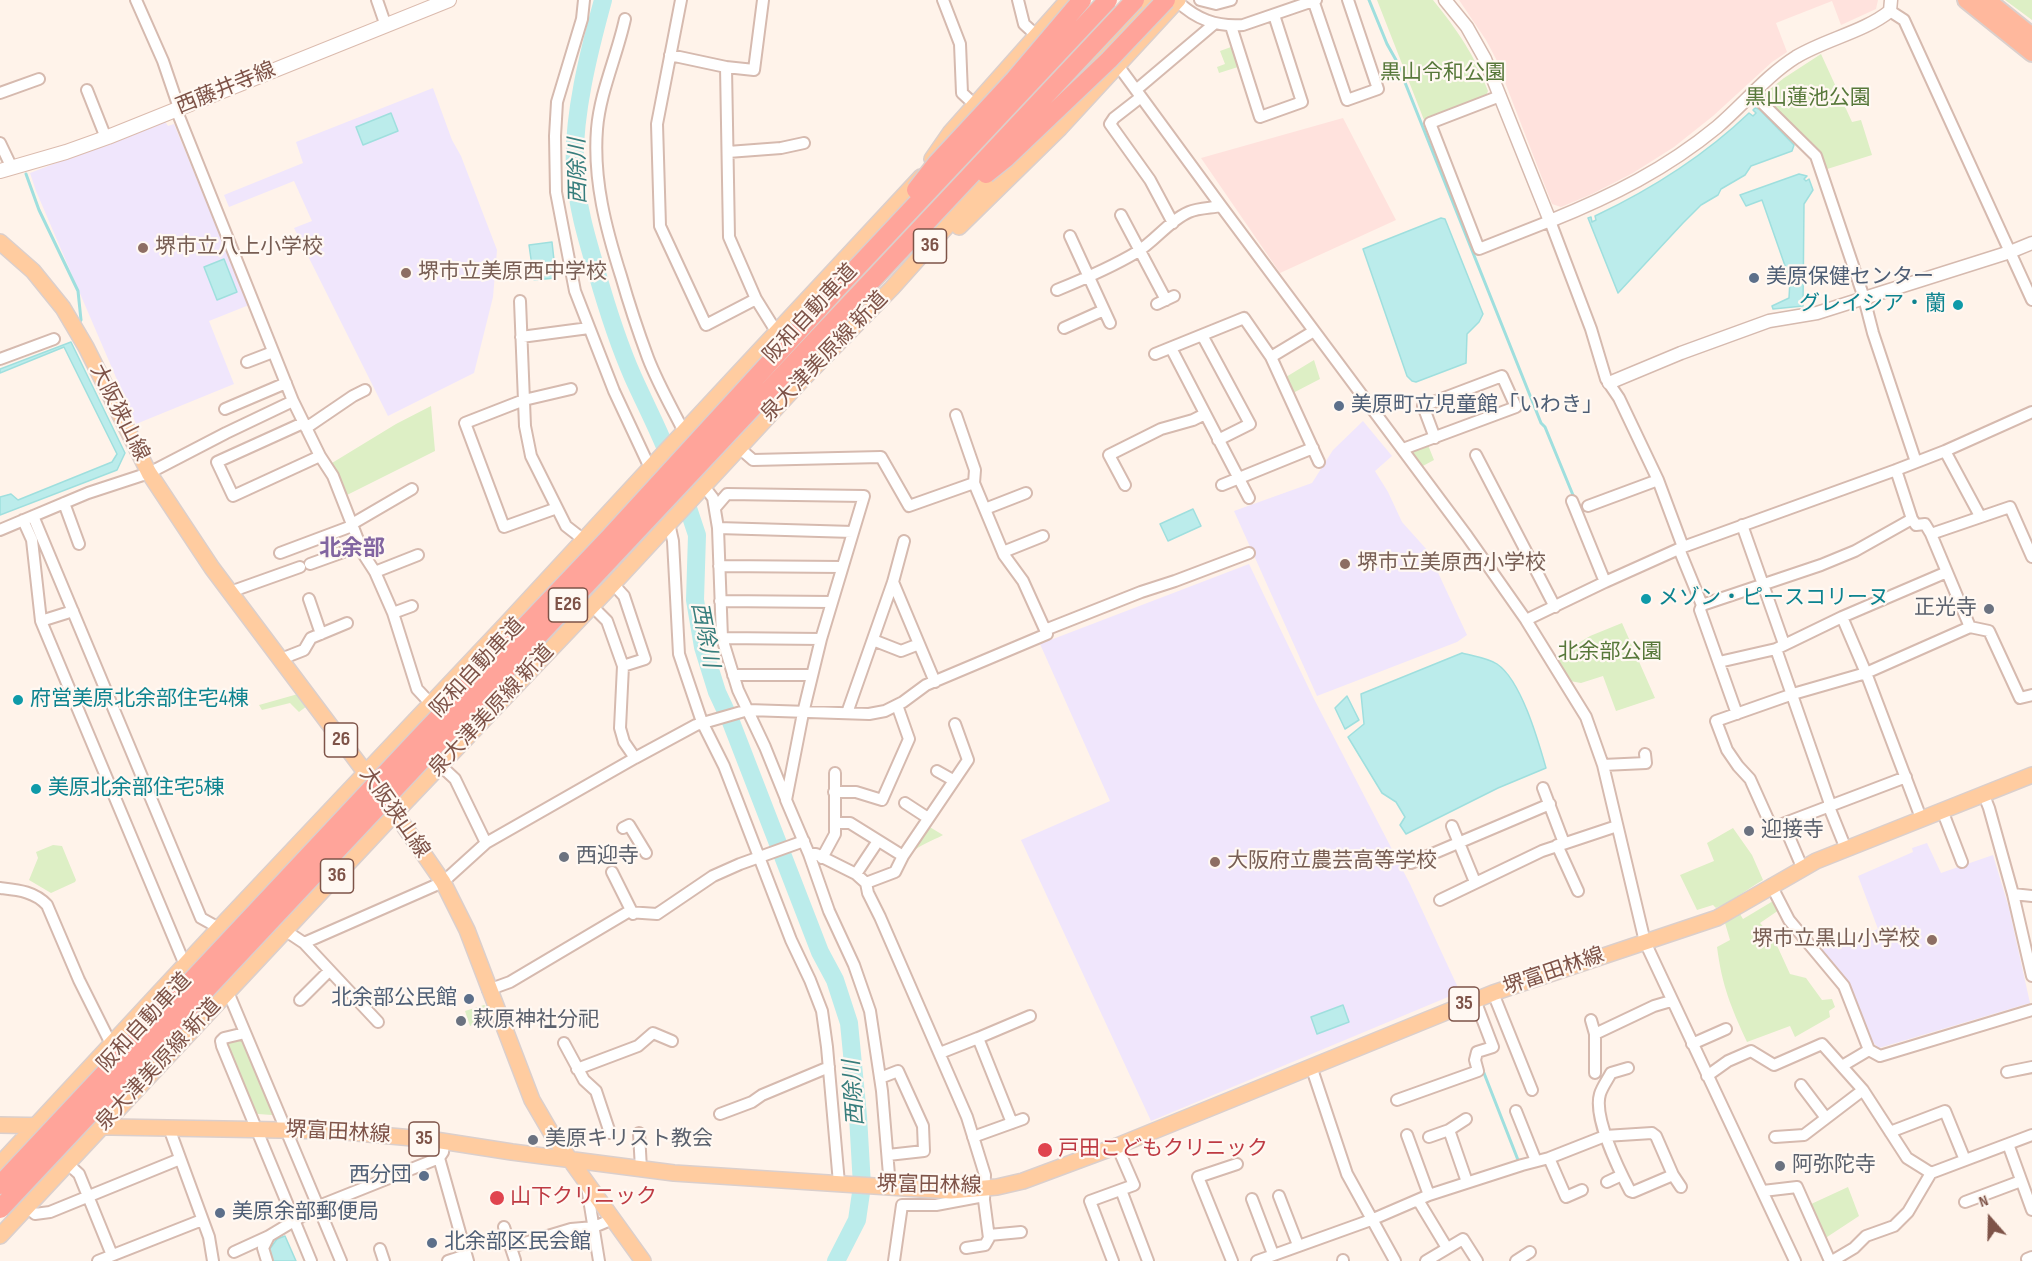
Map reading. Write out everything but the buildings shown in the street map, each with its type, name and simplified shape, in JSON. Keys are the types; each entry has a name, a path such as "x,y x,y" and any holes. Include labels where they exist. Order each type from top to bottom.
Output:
{"highway":[{"name":"阪和自動車道","path":"0,1185 418,738 609,538 846,279 1108,0"},
{"name":"阪和自動車道","path":"0,1209 1135,0"},
{"path":"938,212 1006,158 1173,0"},
{"path":"1965,0 2032,53"},
{"path":"1987,0 2032,36"},
{"path":"846,279 938,163 1081,7"}],"main road":[{"name":"西藤井寺線","path":"6,169 106,138 449,0"},
{"name":"36","path":"917,182 950,133 1069,0"},
{"name":"36","path":"0,1164 1081,7 1093,0"},
{"name":"泉大津美原線 新道","path":"0,1236 395,813 613,584 738,447 892,288 1154,0"},
{"name":"36","path":"892,288 910,275 1035,152 1118,65 1173,0"},
{"name":"大阪狭山線","path":"0,242 33,271 63,308 86,347 149,473 212,568 366,773 443,882 467,930 488,990 532,1100 553,1136 644,1261"},
{"name":"堺富田林線","path":"0,1125 335,1131 444,1142 641,1169 985,1192 1023,1181 1118,1146 1493,993 1717,918 1802,867 2032,775"}],"street":[{"path":"136,0 163,60 178,109 293,401 320,456 333,476 360,546 375,572 393,613 417,689 431,704"},
{"path":"377,0 386,26"},
{"path":"584,0 582,19 557,102 556,192 575,291 614,391 651,466"},
{"path":"681,0 657,124 660,226 706,325 756,299"},
{"path":"670,55 726,67 754,70 763,0"},
{"path":"943,0 960,44 962,93 975,105"},
{"path":"1018,0 1024,24 1036,35"},
{"path":"1069,0 1081,7 1139,94 1467,536 1526,620 1586,717 1603,765 1644,942 1795,1261"},
{"path":"1173,0 1190,13 1214,24 1243,26 1314,0 1347,100 1378,89 1348,0"},
{"path":"1200,0 1216,4 1231,0"},
{"path":"1445,0 1477,43 1550,221 1609,383 1619,398 1658,480 1737,714"},
{"path":"1500,96 1430,123 1479,249 1619,192 1655,171 1719,125 1752,93 1795,57 1841,35 1877,22 1890,5 1904,20 2032,300"},
{"path":"1231,26 1260,117 1302,102 1274,15"},
{"path":"625,19 597,126 596,153 602,207 612,247 649,360 682,434"},
{"path":"1173,222 1150,180 1110,124 1214,24"},
{"path":"726,67 729,237 756,299 777,333 812,369"},
{"path":"0,93 39,79"},
{"path":"87,90 106,138"},
{"path":"1752,93 1816,156 1916,462"},
{"path":"0,143 6,169"},
{"path":"728,152 782,148 804,143"},
{"path":"1057,290 1089,277 1152,243 1173,222 1189,212 1221,206"},
{"path":"1121,215 1166,300"},
{"path":"1070,236 1110,323"},
{"path":"1609,383 1681,353 1769,321 1817,313 2032,243"},
{"path":"520,301 525,426 531,456 566,526 584,540"},
{"path":"1064,328 1104,310"},
{"path":"1155,354 1244,318 1271,357 1319,462"},
{"path":"521,337 589,328"},
{"path":"1271,357 1314,331"},
{"path":"1202,335 1250,424 1218,440"},
{"path":"0,359 54,339"},
{"path":"1171,348 1249,498"},
{"path":"247,362 273,352"},
{"path":"1403,449 1435,438 1516,407 1502,376 1423,406 1435,438"},
{"path":"225,409 286,383"},
{"path":"557,508 504,527 465,423 524,400 571,389"},
{"path":"320,456 233,496 217,462 304,425 365,390"},
{"path":"0,530 88,493 149,473 293,401"},
{"path":"1526,620 1681,548 1896,470 2032,412"},
{"path":"1125,485 1108,454 1161,429 1193,420 1205,414"},
{"path":"304,943 443,882 486,843 635,758 703,723 748,710 847,714 885,711 926,685 1047,634 1023,581 1003,552 974,483 975,470 956,415"},
{"path":"738,447 753,460 882,457 909,506 974,483"},
{"path":"1222,485 1313,448"},
{"path":"1945,451 1980,516"},
{"path":"1476,455 1555,607"},
{"path":"1896,470 1912,519 1916,525 1925,524 1931,534 1970,627"},
{"path":"1588,507 1658,480"},
{"path":"702,486 713,498 715,508 718,528 722,638 733,675 809,854 829,911 854,964 870,1011 888,1155 888,1187"},
{"path":"280,553 352,525 412,489"},
{"path":"985,509 1026,493"},
{"path":"715,508 727,494 864,496 821,639 803,713 786,800"},
{"path":"1572,501 1605,582"},
{"path":"64,503 80,544"},
{"path":"1931,534 2010,507 2032,557"},
{"path":"28,518 73,611 201,918 219,928"},
{"path":"28,518 41,621 186,965"},
{"path":"1702,605 1821,565 1855,551 1912,519"},
{"path":"671,520 679,654 703,723 724,766 791,940 822,1011 842,1183"},
{"path":"1742,525 1793,694 1830,801 1829,807 1846,849"},
{"path":"718,528 853,532"},
{"path":"1003,552 1043,536"},
{"path":"847,714 893,582 904,541"},
{"path":"230,592 360,546"},
{"path":"1045,630 1141,592 1249,554"},
{"path":"375,572 418,555"},
{"path":"719,566 841,567"},
{"path":"1719,662 1780,647 1842,617 1947,572"},
{"path":"893,582 935,682"},
{"path":"613,584 624,596 645,659 623,666"},
{"path":"309,599 321,634"},
{"path":"720,601 831,602"},
{"path":"393,613 412,606"},
{"path":"592,606 607,621 623,666 620,728 624,742 635,758"},
{"path":"41,621 73,611"},
{"path":"1842,617 1866,673 1921,818"},
{"path":"281,659 304,650 311,638 347,623"},
{"path":"1906,777 1772,828 1750,779 1727,750 1716,721 1793,694 1866,673 1970,627 1989,631 2020,698 2032,695"},
{"path":"722,638 821,639"},
{"path":"873,640 901,651 919,644"},
{"path":"733,675 812,675"},
{"path":"834,792 856,792 882,800 909,739 897,705"},
{"path":"866,883 895,872 903,856 968,760 955,724"},
{"path":"1603,765 1646,763 1645,754"},
{"path":"441,766 455,779 486,843"},
{"path":"937,771 953,780"},
{"path":"822,858 835,834 835,773"},
{"path":"1543,788 1578,891"},
{"path":"1983,793 2013,894 2032,976"},
{"path":"905,803 928,819"},
{"path":"1411,863 1550,804"},
{"path":"1941,810 1959,843 1962,862"},
{"path":"835,822 850,823 903,856"},
{"path":"623,828 629,825 646,853"},
{"path":"1784,825 1802,867"},
{"path":"1452,826 1475,882"},
{"path":"1440,900 1561,844 1617,826"},
{"path":"488,990 510,982 628,912 657,914 712,876 803,841"},
{"path":"856,874 878,841"},
{"path":"809,854 816,854 856,874 866,883 868,893 967,1117 985,1175 989,1238 985,1245 966,1248"},
{"path":"612,872 633,914"},
{"path":"1771,885 1789,920 1844,986 1869,1050 1880,1056 2032,1010"},
{"path":"0,888 23,890 41,898 47,905 111,1044"},
{"path":"2013,894 2032,896"},
{"path":"286,931 304,943 329,971 365,1002 378,1022"},
{"path":"300,1000 329,971"},
{"path":"228,992 341,1261"},
{"path":"1493,993 1532,1090"},
{"path":"1396,1100 1478,1071 1475,1060 1477,1052 1493,1047 1475,1000"},
{"path":"1595,1034 1654,1006 1671,1001"},
{"path":"940,1053 1030,1016"},
{"path":"1591,1020 1595,1034 1596,1073"},
{"path":"1692,1044 1726,1029"},
{"path":"245,1033 224,1038 221,1041 311,1261"},
{"path":"577,1069 638,1046 653,1033 672,1041"},
{"path":"973,1137 1018,1121 978,1038"},
{"path":"564,1043 584,1080 596,1091 610,1133"},
{"path":"1707,1076 1751,1051 1774,1065 1822,1044 1863,1090 1907,1158 1931,1173"},
{"path":"1842,1066 1869,1050"},
{"path":"1311,1066 1347,1174 1395,1261"},
{"path":"720,1114 829,1067"},
{"path":"2007,1072 2032,1067"},
{"path":"1628,1068 1611,1073 1600,1094 1599,1107 1605,1136 1630,1191 1633,1192 1673,1175"},
{"path":"880,1078 898,1071 923,1126 924,1151 888,1155"},
{"path":"1801,1085 1826,1118"},
{"path":"1775,1137 1804,1135 1863,1090"},
{"path":"1516,1111 1536,1161"},
{"path":"1890,1132 1945,1111 1965,1160"},
{"path":"1429,1137 1449,1130 1466,1119"},
{"path":"169,1128 209,1237 213,1261"},
{"path":"1449,1130 1467,1182"},
{"path":"1257,1261 1371,1220 1429,1195 1549,1158 1605,1136 1652,1132 1681,1187"},
{"path":"639,1133 641,1169"},
{"path":"1407,1135 1429,1195"},
{"path":"1763,1191 1797,1187 1831,1261 1854,1248 1866,1236 1894,1226 1908,1212 1931,1173 2032,1135"},
{"path":"234,1252 269,1236 319,1206 439,1158 443,1152 444,1142"},
{"path":"2008,1144 2032,1210"},
{"path":"1113,1261 1090,1201 1134,1185 1118,1146"},
{"path":"439,1158 467,1258 448,1261"},
{"path":"1549,1158 1566,1197 1582,1190"},
{"path":"27,1207 35,1214 41,1215 180,1159"},
{"path":"68,1164 79,1174 112,1255"},
{"path":"1232,1261 1198,1177 1237,1164"},
{"path":"1607,1182 1622,1175"},
{"path":"1965,1202 2021,1181"},
{"path":"587,1183 599,1261"},
{"path":"1121,1190 1148,1261"},
{"path":"894,1261 902,1205 936,1204 985,1192"},
{"path":"1279,1196 1298,1245"},
{"path":"1252,1199 1273,1254"},
{"path":"1418,1200 1447,1248"},
{"path":"98,1261 202,1220"},
{"path":"511,1247 571,1229 594,1227 613,1220"},
{"path":"504,1227 515,1260"},
{"path":"989,1235 1021,1232"},
{"path":"267,1261 263,1248 269,1236"},
{"path":"1426,1261 1463,1239 1477,1261"},
{"path":"380,1249 384,1261"},
{"path":"1286,1250 1290,1261"},
{"path":"1516,1261 1530,1252"}],"shaded area":[{"path":"1459,0 1878,0 1876,9 1841,25 1832,1 1776,23 1787,52 1772,62 1713,116 1674,147 1633,173 1561,207 1552,204 1496,59"},
{"name":"堺市立美原西中学校","path":"433,88 497,250 493,297 474,373 388,416 294,228 312,221 294,181 229,207 224,195 303,163 296,142"},
{"path":"1343,118 1396,220 1280,273 1201,158"},
{"name":"堺市立八上小学校","path":"165,121 168,126 174,124 249,305 209,321 234,384 136,424 30,173"},
{"name":"堺市立美原西小学校","path":"1363,421 1392,456 1375,471 1402,522 1428,551 1467,635 1457,642 1317,696 1234,511 1312,483 1333,450"},
{"name":"大阪府立農芸高等学校","path":"1249,564 1313,697 1410,884 1460,992 1151,1121 1021,840 1110,801 1040,644"},
{"name":"堺市立黒山小学校","path":"1927,843 1941,873 1993,855 2009,908 2030,1003 1879,1048 1872,1042 1820,950 1878,929 1858,876 1913,852 1912,848"}],"green space":[{"name":"黒山令和公園","path":"1377,0 1433,0 1471,54 1488,91 1486,96 1424,120"},
{"path":"2005,0 2032,0 2032,20"},
{"path":"1231,47 1238,67 1219,73 1217,67 1225,64 1220,51"},
{"name":"黒山蓮池公園","path":"1821,54 1852,122 1861,120 1872,155 1824,170 1764,100 1764,94"},
{"path":"1314,360 1320,379 1293,393 1286,377"},
{"path":"431,406 435,451 347,495 332,463 396,424"},
{"path":"1428,445 1434,460 1421,467 1412,455 1413,451"},
{"name":"北余部公園","path":"1622,623 1655,698 1616,711 1603,676 1581,683 1570,681 1557,656 1590,636"},
{"path":"298,694 307,706 299,712 290,703 262,710 259,705"},
{"path":"928,826 943,835 911,853"},
{"path":"1733,828 1752,855 1763,880 1716,908 1713,905 1697,910 1680,875 1714,861 1707,843"},
{"path":"53,845 62,846 76,880 51,893 29,880 38,858 36,852"},
{"path":"1773,901 1779,910 1760,923 1774,939 1790,974 1806,978 1822,1000 1832,999 1835,1007 1829,1011 1830,1017 1795,1037 1790,1026 1747,1042 1728,996 1717,947 1730,940 1725,923 1740,914 1743,919"},
{"path":"484,1005 488,1007 492,1018 470,1026 465,1011"},
{"path":"238,1039 244,1042 274,1112 272,1115 258,1114 253,1110 227,1044 229,1041"},
{"path":"1848,1187 1859,1216 1824,1239 1809,1205"}],"water":[{"path":"1759,109 1794,145 1792,151 1751,166 1745,175 1721,189 1718,195 1701,205 1618,293 1588,218 1591,217 1592,222 1596,220 1595,216 1637,195 1676,171 1714,144 1749,113 1753,116 1756,113 1753,110"},
{"path":"391,113 398,131 363,145 356,127"},
{"path":"1799,174 1807,176 1804,179 1806,181 1809,179 1813,190 1804,204 1803,306 1773,309 1772,306 1789,298 1790,280 1762,200 1746,206 1740,195"},
{"path":"1441,218 1445,219 1483,314 1479,322 1467,334 1466,363 1416,382 1407,376 1363,249"},
{"path":"552,242 556,278 534,280 529,245"},
{"path":"224,259 237,292 217,300 204,267"},
{"path":"71,342 125,453 117,470 0,515 0,497 11,494 18,500 112,462 117,454 64,347 0,373 0,369"},
{"path":"1193,509 1201,526 1168,541 1160,524"},
{"path":"1462,653 1493,662 1506,672 1528,712 1546,768 1498,788 1406,834 1400,825 1405,817 1396,802 1382,793 1348,737 1364,724 1361,694"},
{"path":"1347,696 1359,720 1345,729 1335,708"},
{"path":"1343,1005 1349,1022 1317,1034 1311,1017"},
{"path":"285,1236 296,1261 271,1261 269,1250 277,1239"}],"waterway":[{"name":"西除川","path":"603,0 587,63 576,129 575,171 578,197 590,248 618,338 672,464"},
{"path":"1369,0 1396,60 1541,423 1545,427 1575,500"},
{"path":"26,174 39,210 78,291 81,320 79,323"},
{"name":"西除川","path":"682,490 697,535 695,600 703,647 717,692 731,722 820,952 835,980 849,1023 862,1186 857,1220 836,1261"},
{"path":"1482,1068 1518,1160"}],"place":[{"name":"堺市立八上小学校","path":"143,248"},
{"name":"堺市立美原西中学校","path":"406,273"},
{"name":"美原保健センター","path":"1754,278"},
{"name":"グレイシア・蘭","path":"1958,305"},
{"name":"美原町立児童館「いわき」","path":"1339,406"},
{"name":"堺市立美原西小学校","path":"1345,564"},
{"name":"メゾン・ピースコリーヌ","path":"1646,599"},
{"name":"正光寺","path":"1989,609"},
{"name":"府営美原北余部住宅4棟","path":"18,700"},
{"name":"美原北余部住宅5棟","path":"36,789"},
{"name":"迎接寺","path":"1749,831"},
{"name":"西迎寺","path":"564,857"},
{"name":"大阪府立農芸高等学校","path":"1215,862"},
{"name":"堺市立黒山小学校","path":"1932,940"},
{"name":"北余部公民館","path":"469,999"},
{"name":"萩原神社分祀","path":"461,1021"},
{"name":"美原キリスト教会","path":"533,1140"},
{"name":"戸田こどもクリニック","path":"1045,1150"},
{"name":"阿弥陀寺","path":"1780,1166"},
{"name":"西分団","path":"424,1176"},
{"name":"山下クリニック","path":"497,1198"},
{"name":"美原余部郵便局","path":"220,1213"},
{"name":"北余部区民会館","path":"432,1243"}],"district":[{"name":"北余部","path":"352,549"}]}
